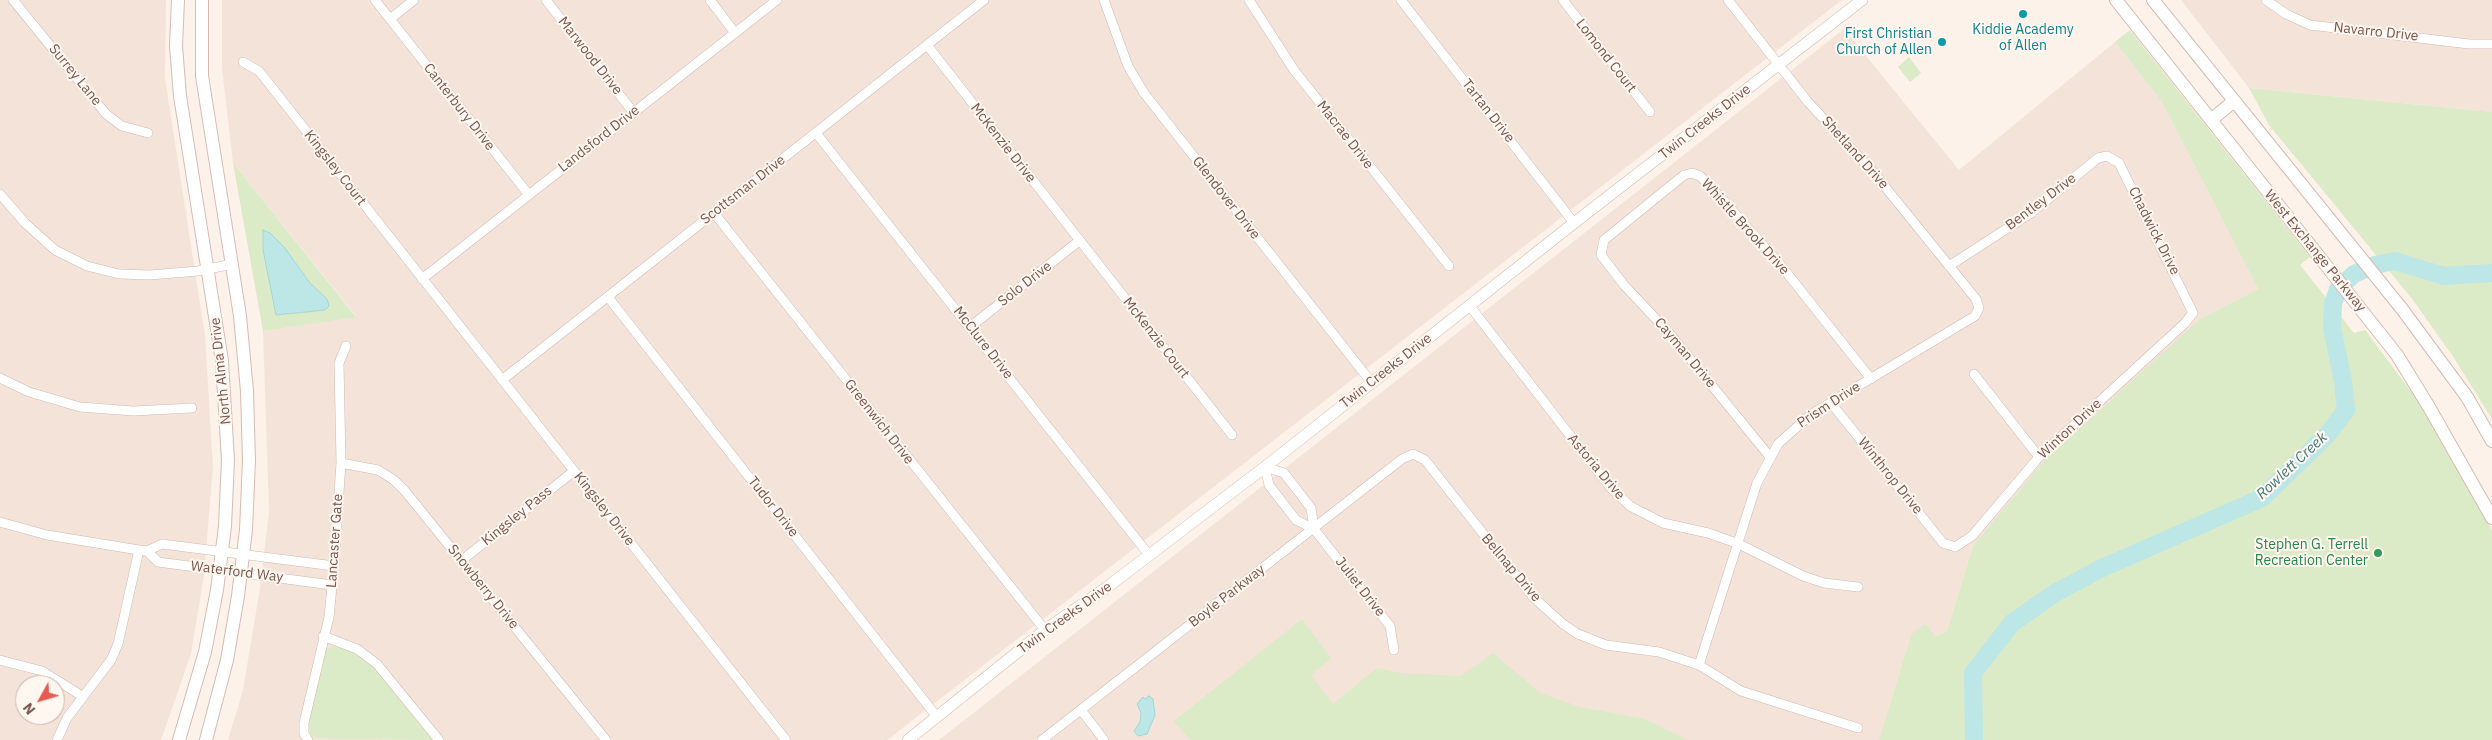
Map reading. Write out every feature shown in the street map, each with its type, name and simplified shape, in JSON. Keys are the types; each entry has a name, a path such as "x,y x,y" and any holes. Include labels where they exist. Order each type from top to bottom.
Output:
{"main road":[{"name":"North Alma Drive","path":"178,0 176,46 180,96 209,269 222,361 227,427 220,570 205,652 179,740"},
{"name":"North Alma Drive","path":"202,0 202,76 234,264 245,356 249,426 248,495 241,572 227,660 206,740"},
{"name":"West Exchange Parkway","path":"2116,0 2378,330 2429,406 2492,518"},
{"path":"2153,0 2402,309 2467,398 2492,441"},
{"path":"2211,120 2234,101"}],"street":[{"name":"Surrey Lane","path":"13,0 106,114 122,126 148,133"},
{"name":"Canterbury Drive","path":"375,0 529,195"},
{"path":"390,19 414,0"},
{"name":"Marwood Drive","path":"546,0 633,112"},
{"path":"710,0 735,33"},
{"name":"Landsford Drive","path":"422,279 777,0"},
{"name":"Scottsman Drive","path":"502,380 984,0"},
{"name":"Glendover Drive","path":"1104,0 1128,66 1144,93 1370,382"},
{"name":"Macrae Drive","path":"1248,0 1294,70 1449,266"},
{"name":"Tartan Drive","path":"1401,0 1574,223"},
{"name":"Lomond Court","path":"1563,0 1650,112"},
{"name":"Shetland Drive","path":"1728,0 1808,102 1868,166 1976,299 1979,308"},
{"name":"Twin Creeks Drive","path":"908,740 1045,630 1149,555 1265,467 1370,382 1862,0"},
{"name":"Navarro Drive","path":"2266,0 2286,14 2310,25 2469,44 2492,44"},
{"name":"McKenzie Drive","path":"927,45 1079,241"},
{"name":"Kingsley Court","path":"243,62 259,71 422,279"},
{"name":"McClure Drive","path":"816,133 1149,555"},
{"name":"Bentley Drive","path":"1949,266 2031,213 2098,158 2108,156"},
{"name":"Chadwick Drive","path":"2108,156 2119,163 2193,313"},
{"name":"Whistle Brook Drive","path":"1600,250 1604,240 1684,176 1696,174 1779,263 1871,379"},
{"path":"0,194 25,223 56,250 87,266 119,274 150,275 209,269 234,264"},
{"name":"Greenwich Drive","path":"714,213 1045,630"},
{"name":"Solo Drive","path":"970,327 1079,241"},
{"name":"McKenzie Court","path":"1079,241 1232,435"},
{"name":"Cayman Drive","path":"1600,250 1602,260 1670,334 1770,457"},
{"name":"Kingsley Drive","path":"422,279 786,740"},
{"name":"Tudor Drive","path":"608,297 937,717"},
{"name":"Astoria Drive","path":"1469,306 1619,496 1640,512 1663,523 1708,533 1740,544 1803,576 1824,583 1858,587"},
{"name":"Prism Drive","path":"1699,665 1740,544 1757,483 1778,444 1803,420 1975,316 1979,308"},
{"name":"Winton Drive","path":"1951,547 1960,545 1972,536 2039,457 2186,323 2193,313"},
{"name":"Lancaster Gate","path":"306,737 304,723 323,636 329,618 341,464 339,363 346,346"},
{"path":"1974,374 2039,457"},
{"path":"0,378 29,392 80,407 133,411 192,408"},
{"name":"Winthrop Drive","path":"1832,403 1943,543 1951,547"},
{"name":"Boyle Parkway","path":"1042,740 1402,459 1414,454"},
{"name":"Bellnap Drive","path":"1414,454 1425,460 1533,597 1563,624 1578,634 1606,645 1659,652 1699,665 1741,691 1858,728"},
{"name":"Snowberry Drive","path":"341,464 378,470 394,480 606,740"},
{"name":"Juliet Drive","path":"1265,467 1269,485 1296,520 1314,529 1390,626 1394,650"},
{"name":"Juliet Drive","path":"1265,467 1284,473 1311,508 1314,529"},
{"name":"Kingsley Pass","path":"461,561 574,471"},
{"name":"Waterford Way","path":"0,522 47,535 143,550 162,544 334,566"},
{"path":"57,740 67,718 110,660 118,644 143,550"},
{"name":"Waterford Way","path":"143,550 158,562 332,584"},
{"path":"323,636 356,649 377,664 438,740"},
{"path":"0,660 42,671 82,696"},
{"path":"1081,710 1104,740"}],"shaded area":[{"path":"0,0 166,0 165,78 205,336 213,467 204,575 191,654 161,740 0,740"},
{"path":"222,0 1842,0 887,740 228,740 243,690 260,588 269,511 263,331 356,316 233,163 222,68"},
{"path":"2181,0 2492,0 2492,112 2249,88"},
{"path":"1844,29 1959,170 2115,42 2162,102 2258,289 2200,319 1973,546 1947,631 1934,636 1911,635 1879,740 939,740"}],"green space":[{"path":"2130,30 2310,257 2300,265 2354,333 2365,330 2416,398 2492,530 2492,740 1879,740 1911,635 1925,624 1935,636 1947,631 1973,546 2044,461 2200,319 2258,289 2162,102 2115,42"},
{"path":"1909,57 1921,73 1910,82 1898,67"},
{"path":"2249,88 2492,112 2492,419 2454,358 2413,300 2269,125"},
{"path":"233,163 356,317 263,331"},
{"path":"1302,619 1331,658 1311,675 1333,704 1377,668 1401,673 1461,676 1493,653 1540,693 1580,707 1645,719 1687,740 1190,740 1174,721"},
{"path":"337,645 368,661 432,740 313,738 308,727 324,651"}],"water":[{"path":"263,230 270,233 285,248 309,282 327,299 329,306 325,310 276,315 263,250"},
{"path":"1149,696 1153,699 1155,715 1147,734 1138,736 1134,731 1140,722 1141,713 1137,704 1143,697 1145,699"}],"waterway":[{"name":"Rowlett Creek","path":"1974,740 1973,673 2012,623 2055,593 2102,568 2262,498 2327,435 2346,410 2343,381 2332,328 2333,304 2338,289 2354,274 2375,265 2395,261 2444,276 2492,273"}],"place":[{"name":"Kiddie Academy of Allen","path":"2023,14"},
{"name":"First Christian Church of Allen","path":"1942,42"},
{"name":"Stephen G. Terrell Recreation Center","path":"2378,553"}]}
